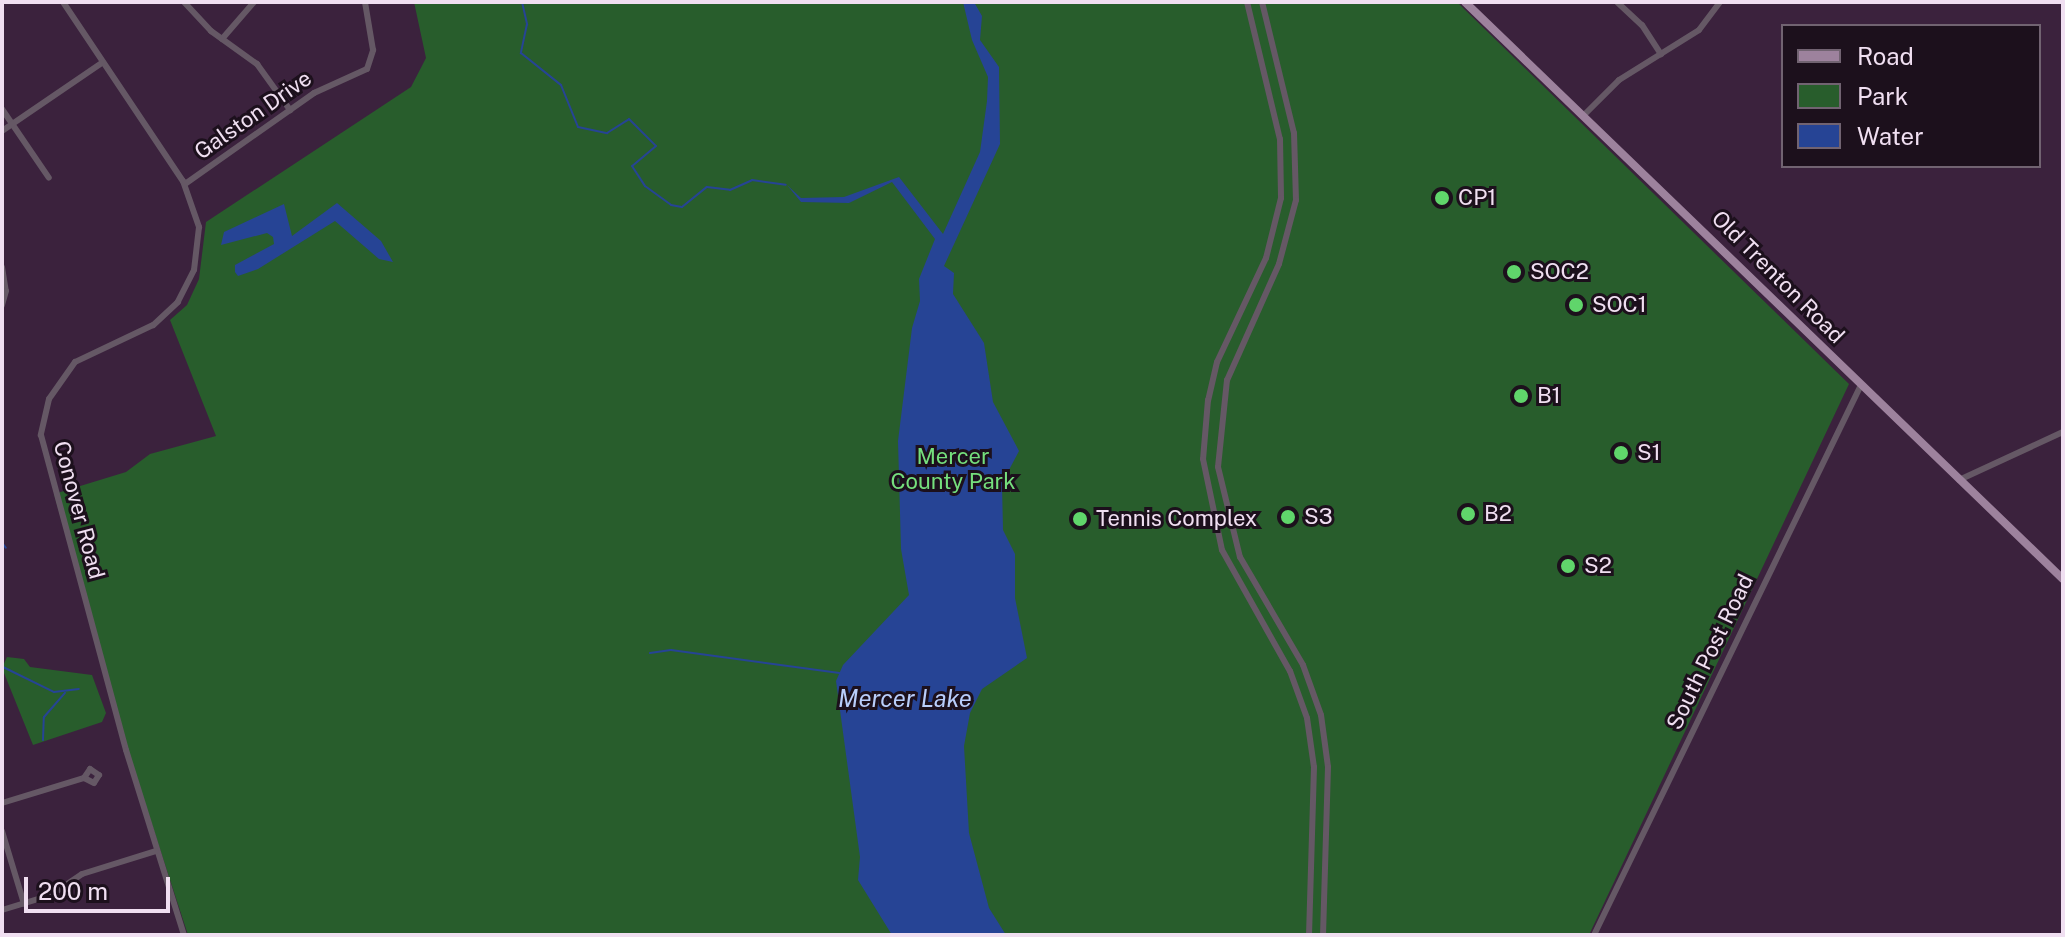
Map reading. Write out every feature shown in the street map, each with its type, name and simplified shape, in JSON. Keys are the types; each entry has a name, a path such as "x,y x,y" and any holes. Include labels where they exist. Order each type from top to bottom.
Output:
{"main road":[{"name":"Old Trenton Road","path":"1465,2 1585,114 2063,579"}],"street":[{"name":"Conover Road","path":"63,2 185,184 199,238 185,291 153,325 92,350 68,370 49,399 41,435 156,851 184,935"},
{"path":"184,2 222,39 257,64 290,110"},
{"path":"222,39 254,2"},
{"name":"Galston Drive","path":"185,184 290,110 370,64 373,50 365,2"},
{"path":"1247,2 1255,47 1280,139 1281,198 1266,258 1217,362 1206,410 1203,459 1215,531 1257,616 1290,671 1305,710 1313,751 1309,935"},
{"path":"1262,2 1269,42 1294,133 1296,200 1282,257 1230,371 1218,453 1232,537 1316,698 1327,750 1323,935"},
{"path":"1617,2 1642,25 1661,54"},
{"path":"1585,114 1619,80 1706,24 1720,2"},
{"path":"1255,47 1269,42"},
{"path":"2,131 103,62"},
{"path":"2,109 49,178"},
{"path":"2,267 6,291 2,305"},
{"name":"South Post Road","path":"1594,935 1861,385"},
{"path":"1959,480 2063,432"},
{"path":"1257,616 1269,608"},
{"path":"2,803 84,778"},
{"path":"1312,810 1327,810"},
{"path":"2,831 24,904"},
{"path":"2,910 51,895 82,874 156,851"}],"green space":[{"name":"Mercer County Park","path":"414,2 1457,2 1849,384 1589,935 188,935 117,717 54,494 126,472 150,454 216,436 170,320 187,305 199,279 206,222 411,87 426,58"},
{"path":"7,657 24,659 30,667 92,675 106,713 102,722 33,745 2,668"}],"water":[{"name":"Mercer Lake","path":"963,2 974,2 982,16 980,40 999,67 1000,144 944,266 954,273 953,294 984,343 993,402 1019,451 1002,483 1003,530 1015,554 1015,598 1027,658 982,689 970,713 964,746 969,833 989,908 1006,935 892,935 858,880 860,857 836,681 843,665 909,595 901,549 898,441 912,328 920,301 919,279 935,239 892,182 849,203 801,202 787,185 801,198 844,197 899,177 943,234 980,152 987,101 988,77 972,40"},
{"path":"337,203 381,241 393,262 379,259 335,221 258,269 238,276 235,265 274,244 273,237 267,233 221,245 224,232 284,204 292,236"}],"waterway":[{"path":"522,2 527,24 521,53 561,85 578,127 607,133 629,119 656,146 632,166 645,186 671,205 682,207 707,187 730,190 752,180 786,185"},
{"path":"2,543 6,548"},
{"path":"650,653 671,650 839,673"},
{"path":"3,667 54,692 79,689"},
{"path":"43,740 44,717 65,693"}],"place":[{"name":"CP1","path":"1442,198"},
{"name":"SOC2","path":"1514,272"},
{"name":"SOC1","path":"1576,305"},
{"name":"B1","path":"1521,396"},
{"name":"S1","path":"1621,453"},
{"name":"B2","path":"1468,514"},
{"name":"S3","path":"1288,517"},
{"name":"Tennis Complex","path":"1080,519"},
{"name":"S2","path":"1568,566"}]}
